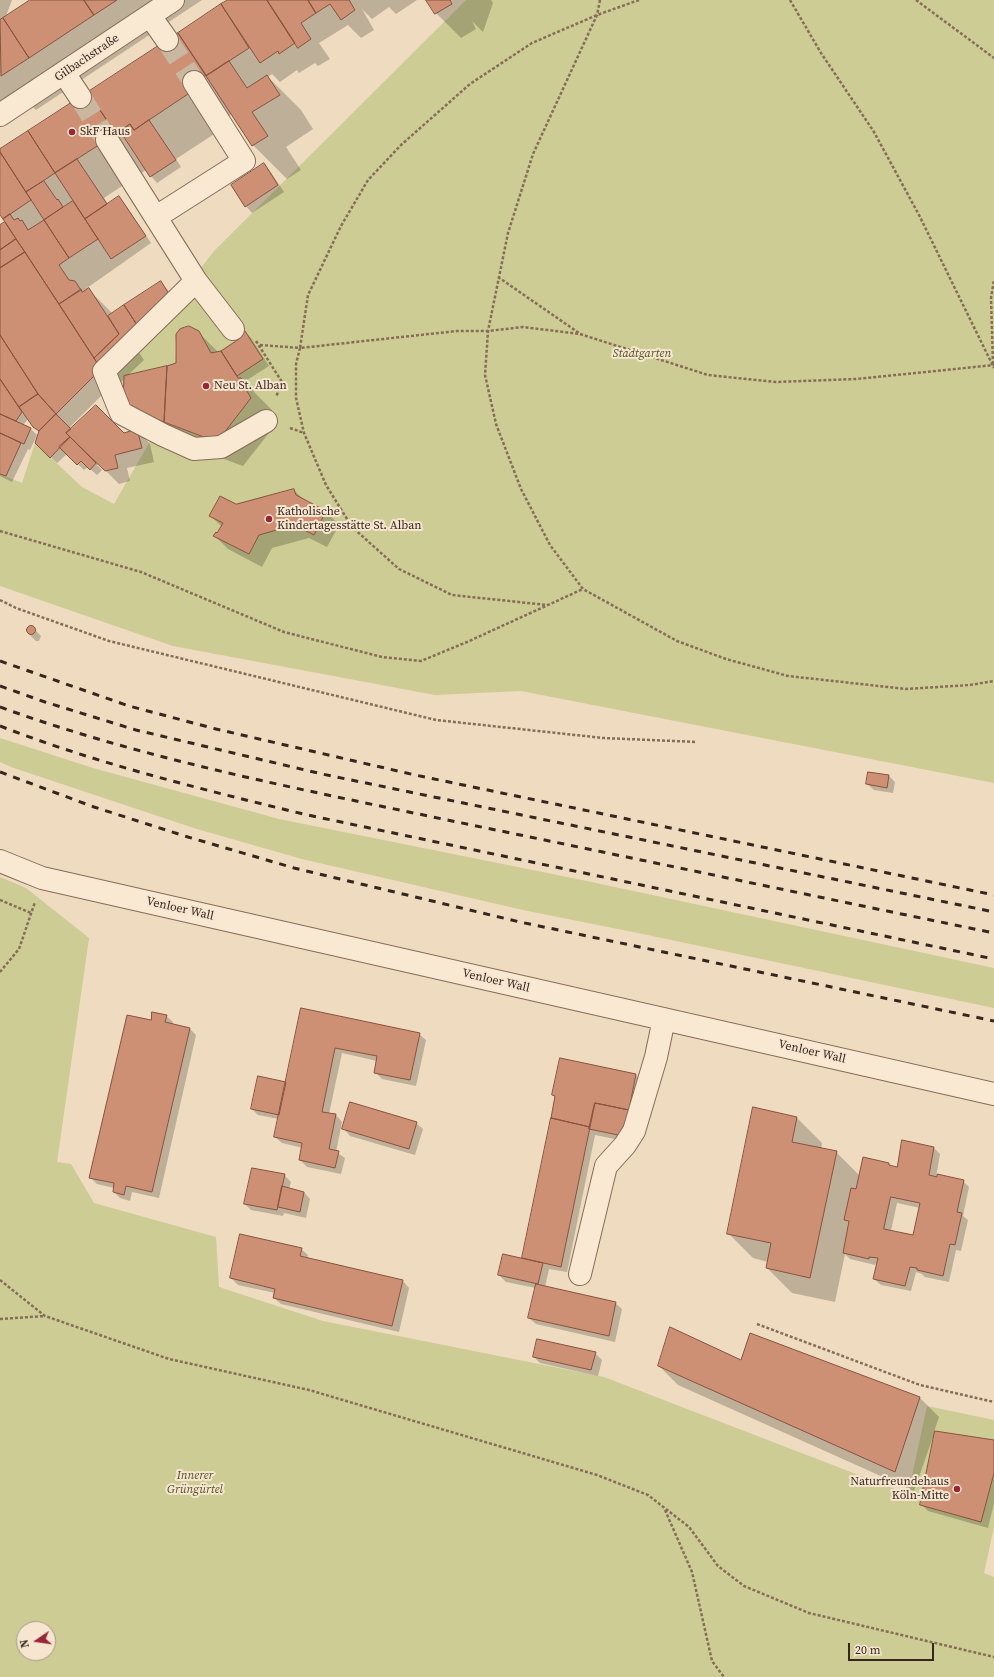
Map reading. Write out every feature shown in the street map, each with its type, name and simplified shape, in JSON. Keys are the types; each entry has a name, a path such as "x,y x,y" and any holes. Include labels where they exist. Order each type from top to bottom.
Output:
{"street":[{"name":"Gilbachstraße","path":"0,115 173,0"},
{"path":"150,16 166,40"},
{"path":"64,73 80,97"},
{"path":"156,217 244,161 194,82"},
{"path":"107,140 196,281 233,329"},
{"path":"196,281 104,371 121,413 194,449 221,447 266,421"},
{"name":"Venloer Wall","path":"0,861 42,878 994,1094"},
{"path":"580,1274 606,1166 634,1131 656,1057 664,1019"}],"path":[{"path":"600,0 597,15 533,154 508,233 488,331 485,375 496,424 521,489 550,545 583,589 677,641 726,659 788,676 906,689 970,685 994,681"},
{"path":"548,605 452,594 399,569 352,527 326,485 304,433 296,398 296,364 308,295 340,226 368,180 401,145 470,84 532,43 597,15 639,0"},
{"path":"790,0 821,53 874,132 919,215 994,366"},
{"path":"916,0 994,58"},
{"path":"498,277 580,334"},
{"path":"994,280 992,298 994,366"},
{"path":"233,329 245,327 260,345 282,382 266,421"},
{"path":"260,345 300,348 457,331 488,331 523,328 580,334 708,375 776,382 856,379 994,366"},
{"path":"0,531 141,572 284,632 382,658 421,661 467,642 583,589"},
{"path":"0,600 16,608 109,642 436,720 603,738 697,742"},
{"path":"0,972 19,949 42,878"},
{"path":"0,900 31,913"},
{"path":"0,1280 45,1316 169,1360 309,1390 597,1476 648,1495 689,1527 718,1566 744,1586 809,1613 994,1657"},
{"path":"0,1319 45,1316"},
{"path":"757,1324 920,1385 994,1402"},
{"path":"665,1509 692,1572 712,1661 724,1677"}],"green space":[{"name":"Stadtgarten","path":"466,0 994,0 994,783 521,691 435,695 173,646 0,586 0,474 22,483 35,443 82,487 114,504 152,438 101,369 176,300 214,251","holes":["189,326 199,331 211,353 238,378 245,381 247,384 247,391 251,398 217,442 164,422 167,366 176,363 175,340 179,331","294,489 296,495 326,511 314,535 295,525 259,535 249,554 214,536 223,523 209,516 220,496 236,504"]},
{"path":"0,738 93,768 279,819 582,880 994,968 994,1008 523,910 302,859 197,829 11,767 0,762"},
{"name":"Innerer Grüngürtel","path":"0,877 26,888 89,938 57,1162 71,1164 94,1203 216,1237 219,1287 323,1321 604,1377 908,1494 927,1406 994,1420 994,1527 984,1573 994,1577 994,1677 0,1677"}],"building":[{"path":"30,0 84,0 94,15 29,58 3,18"},
{"path":"84,0 117,0 94,15"},
{"path":"228,0 267,0 295,43 279,54 278,51 260,63 221,4"},
{"path":"267,0 308,0 316,13 301,23 311,39 298,48"},
{"path":"308,0 349,0 355,10 341,20 330,4 316,13"},
{"path":"426,0 450,0 452,4 435,14"},
{"path":"221,4 249,48 206,76 178,33"},
{"path":"3,18 29,58 1,76 0,20"},
{"path":"178,33 206,75 191,85 194,90 134,130 130,124 116,134 88,92"},
{"path":"229,61 247,88 267,75 280,95 252,112 268,136 252,146 206,76"},
{"name":"SkF Haus","path":"88,92 116,134 55,173 28,131"},
{"path":"149,120 176,160 150,177 120,131 130,124 134,130"},
{"path":"28,131 55,173 26,192 0,152 0,149"},
{"path":"0,152 31,200 3,219 0,215"},
{"path":"77,159 107,204 85,219 55,173"},
{"path":"264,163 278,185 245,207 231,185"},
{"path":"44,181 63,207 44,220 26,192"},
{"path":"119,196 146,236 111,259 85,219"},
{"path":"73,201 98,239 69,258 44,220"},
{"path":"10,214 14,220 18,218 20,221 22,220 28,230 44,220 69,258 59,265 69,280 75,281 81,290 59,304 3,219"},
{"path":"5,222 16,239 0,250 0,225"},
{"path":"16,239 25,252 0,268 0,250"},
{"path":"25,252 101,369 56,414 38,394 0,335 0,268"},
{"path":"161,281 172,299 141,331 124,305"},
{"path":"89,288 119,334 94,358 59,304 81,289 82,292"},
{"path":"124,305 141,331 101,369 94,358 119,334 108,316"},
{"name":"Neu St. Alban","path":"189,326 199,331 211,353 221,351 238,378 241,378 247,384 247,391 251,398 217,442 164,422 167,366 176,363 176,334 180,329"},
{"path":"245,331 263,359 237,376 221,351 239,339 237,336"},
{"path":"0,335 38,394 19,407 0,379"},
{"path":"167,366 164,422 123,407 124,376"},
{"path":"0,379 22,412 16,421 0,414"},
{"path":"38,394 56,414 39,431 33,427 19,407"},
{"path":"96,405 124,433 137,429 142,448 115,455 118,468 105,471 66,433"},
{"path":"0,414 31,428 24,444 0,433"},
{"path":"56,414 71,429 66,433 70,437 50,458 35,443 39,431"},
{"path":"0,433 21,443 6,476 0,474"},
{"path":"70,437 96,463 90,470 81,461 77,465 59,447"},
{"name":"Katholische Kindertagesstätte St. Alban","path":"294,489 296,495 326,511 314,535 295,525 259,535 249,554 213,536 216,532 217,533 223,523 209,516 220,496 236,504"},
{"path":"31,625 36,630 31,635 26,630"},
{"path":"868,772 889,775 887,788 866,784"},
{"path":"301,1008 420,1033 410,1080 374,1073 377,1056 335,1048 322,1112 336,1114 329,1149 339,1151 335,1168 299,1160 302,1143 274,1137"},
{"path":"152,1012 167,1015 165,1022 190,1028 152,1192 126,1186 124,1195 113,1192 114,1183 89,1178 127,1015 151,1020"},
{"path":"560,1058 636,1074 629,1110 595,1103 590,1127 551,1118 555,1096 552,1095"},
{"path":"258,1076 286,1082 279,1115 251,1109"},
{"path":"350,1102 417,1122 409,1149 342,1129"},
{"path":"595,1103 629,1110 623,1136 589,1129"},
{"path":"753,1107 797,1117 792,1142 837,1151 810,1278 766,1268 771,1243 727,1234"},
{"path":"551,1118 590,1127 561,1267 522,1258"},
{"path":"902,1140 934,1147 929,1175 937,1177 937,1174 964,1180 957,1212 962,1213 955,1245 950,1244 943,1276 910,1267 905,1286 873,1279 878,1258 869,1257 869,1259 843,1253 849,1221 844,1220 851,1188 856,1189 863,1157 889,1163 889,1165 897,1167","holes":["891,1197 920,1203 913,1235 884,1229"]},
{"path":"252,1168 285,1174 277,1210 244,1204"},
{"path":"282,1186 304,1192 300,1212 278,1207"},
{"path":"240,1234 302,1248 300,1256 403,1280 392,1326 273,1298 275,1289 230,1278"},
{"path":"503,1254 543,1263 538,1284 498,1275"},
{"path":"536,1284 616,1302 609,1336 528,1318"},
{"path":"670,1327 741,1360 750,1333 920,1397 895,1472 658,1366"},
{"path":"537,1339 596,1352 591,1370 533,1357"},
{"name":"Naturfreundehaus Köln-Mitte","path":"935,1431 994,1440 994,1473 981,1522 920,1505"}],"tunnel":[{"path":"167,40 194,82"},
{"path":"80,97 107,140"}],"railway":[{"path":"0,661 129,706 216,729 415,775 994,895"},
{"path":"0,686 45,702 136,730 322,774 994,912"},
{"path":"0,707 111,743 281,785 994,933"},
{"path":"0,726 37,740 112,764 303,814 994,959"},
{"path":"0,772 94,807 188,837 294,868 520,922 994,1021"}],"place":[{"name":"SkF Haus","path":"72,132"},
{"name":"Neu St. Alban","path":"206,386"},
{"name":"Katholische Kindertagesstätte St. Alban","path":"269,519"},
{"name":"Naturfreundehaus Köln-Mitte","path":"957,1489"}]}
